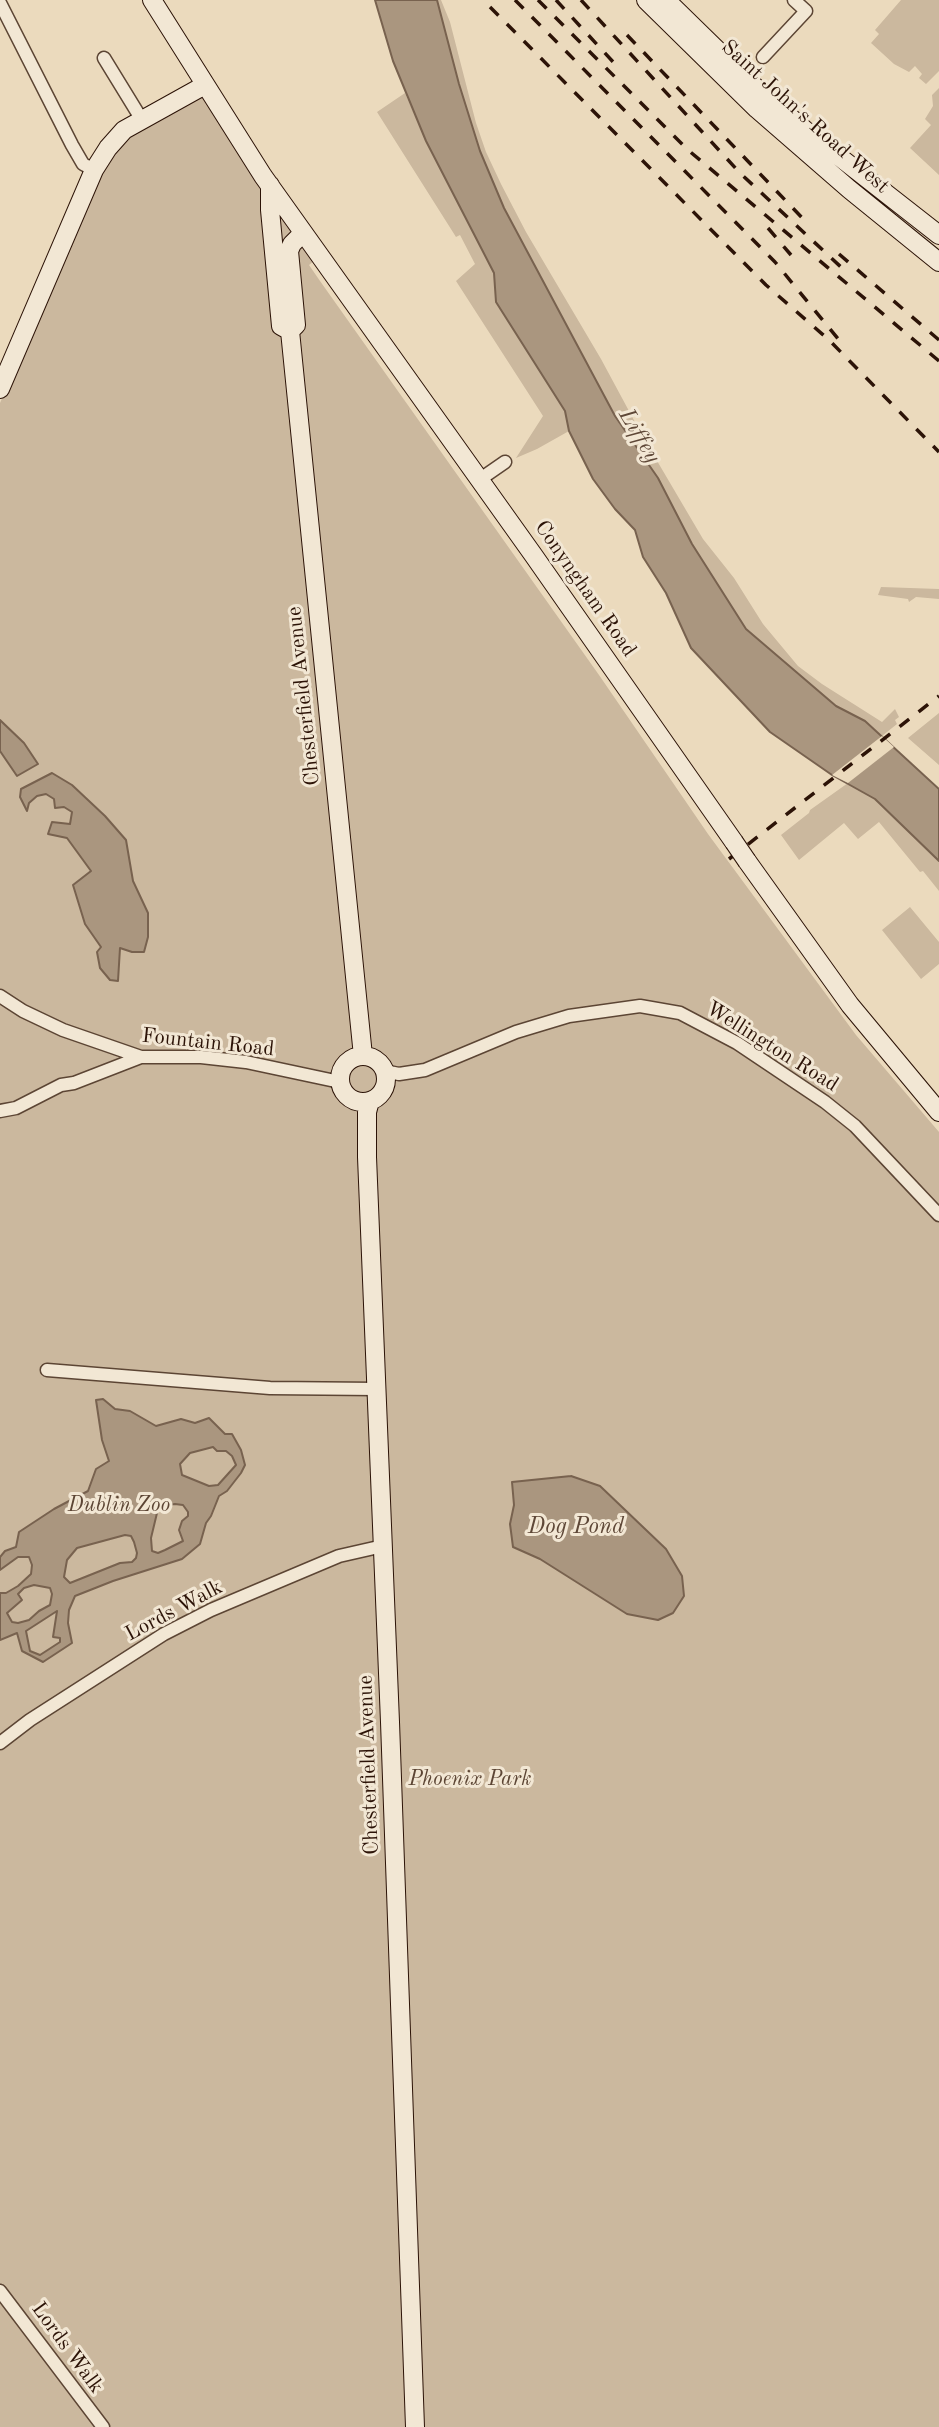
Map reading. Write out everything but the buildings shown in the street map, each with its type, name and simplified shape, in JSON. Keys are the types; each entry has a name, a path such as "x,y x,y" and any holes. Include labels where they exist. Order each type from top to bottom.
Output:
{"main road":[{"name":"Conyngham Road","path":"152,0 303,233 734,842 850,1005 939,1112"},
{"name":"Saint John's Road West","path":"646,0 767,118 939,262"},
{"name":"Saint John's Road West","path":"666,0 756,88 939,235"},
{"path":"0,387 93,170 120,133 205,85"},
{"name":"Chesterfield Avenue","path":"270,185 281,326 290,331"},
{"name":"Chesterfield Avenue","path":"290,331 296,325 289,251 303,233"},
{"name":"Chesterfield Avenue","path":"290,331 363,1056"},
{"path":"363,1056 376,1060 384,1071 385,1086 382,1093 370,1101 350,1098 345,1094 340,1082 340,1074 348,1061 363,1056"},
{"name":"Chesterfield Avenue","path":"370,1101 367,1112 367,1157 415,2427"}],"street":[{"path":"763,58 806,11 797,1"},
{"path":"1,6 72,145 83,164 93,170"},
{"path":"104,58 142,120"},
{"path":"479,480 505,462"},
{"name":"Fountain Road","path":"0,996 63,1030 141,1057 201,1057 246,1062 340,1082"},
{"name":"Wellington Road","path":"384,1071 399,1074 425,1070 516,1032 569,1016 640,1006 680,1013 737,1043 825,1101 855,1126 939,1215"},
{"path":"104,1045 113,1057 108,1070"},
{"path":"0,1111 16,1108 61,1085 74,1083 141,1057"},
{"path":"47,1370 270,1388 377,1389"},
{"name":"Lords Walk","path":"0,1743 30,1720 164,1634 211,1610 339,1556 383,1546"},
{"name":"Lords Walk","path":"0,2291 103,2427"}],"green space":[{"path":"437,0 441,0 450,22 476,123 501,184 703,539 734,578 763,624 798,666 882,722 895,709 899,717 895,720 897,724 882,736 865,721 835,705 746,629 692,544 658,478 615,416 504,209 480,151"},
{"path":"901,0 939,0 939,71 926,84 919,78 922,74 915,66 909,72 894,64 871,43 879,34 875,30"},
{"name":"Phoenix Park","path":"205,85 320,256 309,265 320,281 708,834 856,1035 939,1132 939,2427 0,2427 0,403 97,181 134,124"},
{"path":"939,88 939,175 910,148 931,125 925,119 933,106 932,95"},
{"path":"405,93 426,141 494,273 496,302 565,411 569,431 516,458 543,416 456,281 475,264 460,235 456,237 377,112"},
{"path":"881,587 939,589 939,599 916,597 909,602 908,599 878,595"},
{"path":"939,713 939,765 908,738"},
{"path":"848,783 875,799 939,861 939,891 879,822 858,839 844,823 799,860 781,835"},
{"path":"910,907 939,942 939,964 921,979 882,930"}],"water":[{"path":"375,0 437,0 480,151 504,208 615,416 658,478 692,544 746,629 836,706 865,721 939,789 939,861 875,799 832,775 770,732 691,648 666,593 643,557 635,530 593,479 569,431 565,411 496,302 494,273 426,141 393,61"},
{"path":"0,720 24,743 38,764 17,776 0,751"},
{"path":"52,773 72,785 126,840 133,881 148,913 148,937 144,952 120,948 118,981 110,980 100,968 97,952 101,947 85,924 73,885 91,871 67,838 48,834 52,822 70,824 72,812 64,807 55,808 54,799 46,794 37,796 29,803 27,811 20,797 21,789"},
{"path":"103,1399 115,1409 130,1411 156,1426 181,1419 195,1423 209,1418 225,1434 232,1434 241,1450 245,1465 227,1491 219,1496 206,1523 200,1544 182,1559 75,1596 69,1610 68,1623 72,1643 43,1662 22,1651 17,1633 0,1640 0,1593 6,1593 18,1586 31,1574 32,1565 29,1557 18,1557 0,1570 0,1557 5,1551 16,1547 19,1532 88,1491 96,1469 109,1461 102,1440 96,1400","holes":["213,1447 217,1451 226,1451 236,1465 218,1485 209,1486 182,1475 180,1464 190,1453","183,1505 188,1516 182,1521 179,1530 183,1541 158,1553 152,1551 151,1538 161,1506","125,1535 131,1536 137,1553 132,1562 120,1563 70,1583 64,1577 67,1560 77,1548","34,1585 50,1588 52,1594 50,1605 29,1620 18,1623 12,1622 7,1613 22,1600 18,1594 24,1588","57,1611 53,1637 60,1638 60,1642 40,1655 30,1651 26,1631"]},
{"name":"Dog Pond","path":"571,1476 600,1486 666,1549 682,1576 684,1596 673,1613 658,1620 627,1614 540,1559 513,1547 510,1524 514,1505 512,1482"}],"pier":[{"path":"882,736 894,747 848,783 832,775"}],"railway":[{"path":"515,0 775,262 839,340"},
{"path":"538,0 688,150 939,361"},
{"path":"556,0 615,64"},
{"path":"581,0 740,173 842,268"},
{"path":"490,7 766,285 829,340 939,452"},
{"path":"627,35 809,225"},
{"path":"768,228 791,255"},
{"path":"839,254 939,340"},
{"path":"729,859 939,696"}],"water label":[{"name":"Liffey","path":"639,436"}],"park label":[{"name":"Dublin Zoo","path":"119,1505"}]}
